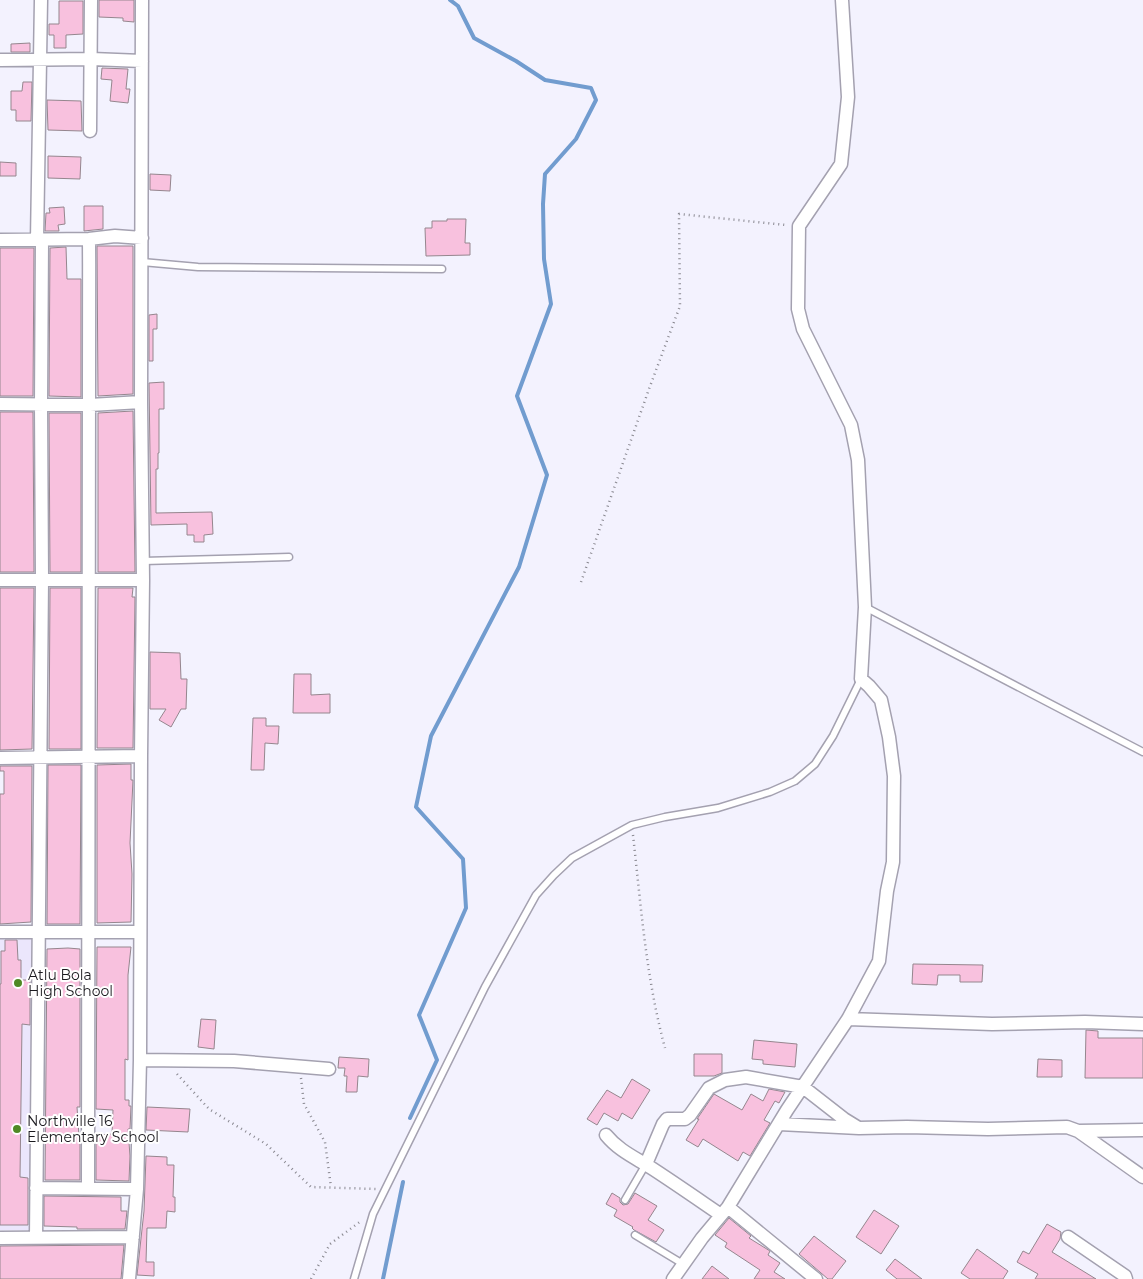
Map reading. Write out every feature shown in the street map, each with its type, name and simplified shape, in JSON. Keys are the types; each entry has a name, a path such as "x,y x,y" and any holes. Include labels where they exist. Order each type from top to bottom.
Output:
{"street":[{"path":"36,1238 42,580 40,405 41,0"},
{"path":"90,131 91,0"},
{"path":"128,1279 137,1189 140,1060 143,580 141,402 142,0"},
{"path":"673,1279 702,1238 725,1211 848,1019 879,960 887,891 894,862 894,776 889,736 881,700 861,680 866,607 858,460 851,425 802,329 798,309 798,226 841,164 848,97 842,0"},
{"path":"0,60 92,59 142,61"},
{"path":"0,240 115,236 142,238"},
{"path":"88,1188 88,758 91,579 89,238"},
{"path":"0,404 90,405 141,402"},
{"path":"0,580 143,580"},
{"path":"0,758 40,759 141,756"},
{"path":"0,932 140,932"},
{"path":"848,1019 992,1024 1085,1022 1143,1024"},
{"path":"140,1060 234,1061 329,1069"},
{"path":"646,1164 663,1124 667,1119 685,1119 690,1115 706,1090 725,1080 746,1077 803,1087 837,1114 859,1128"},
{"path":"779,1124 859,1128 988,1129 1067,1127 1078,1131 1143,1178"},
{"path":"1078,1131 1143,1130"},
{"path":"606,1135 622,1151 725,1211 816,1279"},
{"path":"36,1188 137,1189"},
{"path":"0,1238 133,1237"},
{"path":"1068,1238 1125,1276 1126,1279"}],"lane":[{"path":"142,262 198,267 442,269"},
{"path":"143,562 289,557"},
{"path":"866,607 1143,752"},
{"path":"354,1279 373,1214 484,987 536,895 572,858 632,825 718,808 770,792 794,781 815,764 820,757 833,736 861,680"},
{"path":"625,1200 646,1164"},
{"path":"635,1235 684,1264"}],"path":[{"path":"581,582 680,306 679,214 798,226"},
{"path":"632,825 649,978 656,1017 665,1048"},
{"path":"164,1060 209,1109 266,1144 311,1187 385,1189"},
{"path":"299,1067 304,1104 325,1142 331,1188"},
{"path":"311,1279 330,1244 373,1214"}],"shaded area":[{"name":"Northville 16 Elementary School","path":"0,938 35,938 32,1230 0,1230"}],"building":[{"path":"99,0 134,0 134,22 123,21 123,18 99,17"},
{"path":"59,1 83,1 83,34 66,35 66,48 54,48 54,35 49,35 49,24 59,24"},
{"path":"30,43 30,52 11,52 11,44"},
{"path":"102,68 128,69 126,89 130,89 128,103 110,101 112,80 101,79"},
{"path":"23,82 32,82 31,121 16,121 16,110 11,110 11,91 22,91"},
{"path":"47,100 81,101 82,131 48,130"},
{"path":"48,156 81,157 80,179 48,178"},
{"path":"0,162 16,163 16,176 0,176"},
{"path":"150,174 171,175 170,191 150,190"},
{"path":"84,206 103,206 103,229 84,231"},
{"path":"64,207 65,224 58,225 59,231 45,231 46,213 50,213 49,208"},
{"path":"447,219 466,219 465,243 470,243 470,255 426,256 425,228 432,228 432,221 447,221"},
{"path":"97,246 133,246 133,394 98,396"},
{"path":"66,247 67,279 81,279 81,397 49,396 50,248"},
{"path":"0,248 34,248 33,396 0,396"},
{"path":"157,314 157,329 153,329 153,361 149,361 149,315"},
{"path":"164,382 164,409 159,409 156,513 212,512 213,534 204,535 204,542 194,542 194,535 187,535 187,524 151,525 149,383"},
{"path":"133,411 135,572 98,572 98,413"},
{"path":"0,412 33,412 34,572 0,572"},
{"path":"49,413 81,413 81,572 50,572"},
{"path":"0,588 34,588 32,749 0,750"},
{"path":"50,588 81,588 81,749 49,749"},
{"path":"98,588 133,588 132,597 135,597 133,748 97,748"},
{"path":"150,652 180,653 181,679 187,679 186,709 181,709 171,727 159,720 166,709 150,709"},
{"path":"294,674 311,674 311,695 330,694 330,713 293,713"},
{"path":"253,718 266,718 266,726 279,726 278,744 265,743 264,770 251,770"},
{"path":"131,764 131,780 133,780 130,843 132,874 131,922 97,923 97,765"},
{"path":"48,765 81,765 80,924 47,924"},
{"path":"0,766 32,766 31,922 0,924 0,794 4,794 4,771 0,771"},
{"name":"Northville 16 Elementary School","path":"5,940 17,940 18,960 21,960 21,980 30,980 30,1025 22,1024 20,1177 28,1178 28,1225 0,1225 0,984 1,951 5,951"},
{"path":"97,947 131,947 128,975 128,1060 125,1059 125,1100 129,1100 129,1106 131,1106 130,1129 128,1129 129,1181 96,1180 96,1135 112,1134 113,1110 96,1109"},
{"path":"47,949 80,949 80,1107 77,1107 80,1136 80,1180 45,1180"},
{"path":"913,964 983,965 982,982 960,982 960,975 938,975 937,985 912,984"},
{"path":"201,1019 216,1020 214,1049 198,1047"},
{"path":"1086,1030 1098,1031 1098,1038 1143,1038 1143,1078 1085,1078"},
{"path":"754,1040 797,1044 795,1067 763,1064 763,1060 752,1059"},
{"path":"694,1054 722,1054 722,1073 714,1076 694,1076"},
{"path":"339,1057 369,1059 368,1077 358,1076 357,1092 346,1092 347,1076 344,1076 345,1068 338,1068"},
{"path":"1038,1059 1062,1060 1062,1077 1037,1077"},
{"path":"632,1079 650,1090 632,1119 622,1113 618,1121 604,1113 597,1125 587,1119 607,1090 621,1098"},
{"path":"769,1089 785,1092 779,1103 775,1101 764,1120 770,1123 750,1156 743,1152 738,1161 703,1139 698,1147 686,1140 699,1119 697,1119 714,1094 742,1110 751,1094 763,1101"},
{"path":"147,1107 190,1109 188,1132 146,1130"},
{"path":"146,1156 167,1157 167,1165 174,1165 173,1197 175,1197 175,1212 167,1211 166,1228 147,1228 146,1262 154,1262 154,1276 137,1275 144,1211"},
{"path":"612,1193 620,1198 620,1202 623,1205 628,1204 635,1193 657,1206 648,1220 664,1230 656,1242 614,1216 617,1210 606,1204"},
{"path":"44,1196 121,1197 121,1211 127,1211 125,1229 77,1229 77,1227 44,1226"},
{"path":"874,1210 899,1226 881,1254 856,1237"},
{"path":"729,1218 751,1236 749,1238 770,1251 768,1255 780,1263 774,1272 785,1279 754,1279 760,1270 725,1247 727,1243 715,1235"},
{"path":"1047,1224 1061,1232 1060,1239 1052,1252 1096,1279 1035,1279 1038,1274 1017,1262 1023,1251 1029,1254"},
{"path":"814,1236 846,1261 832,1279 828,1279 799,1254"},
{"path":"124,1245 121,1279 0,1279 0,1246"},
{"path":"977,1249 1008,1271 1003,1279 970,1279 961,1273"},
{"path":"895,1259 922,1279 897,1279 886,1270"},
{"path":"712,1266 729,1279 702,1279"}],"waterway":[{"path":"410,1118 437,1060 419,1015 466,908 463,859 416,807 431,736 519,567 547,475 517,396 551,304 544,259 543,204 545,174 576,139 596,100 591,88 545,80 516,61 474,38 458,6 450,0"},
{"path":"383,1279 403,1182"}],"place":[{"name":"Atlu Bola High School","path":"18,983"},
{"name":"Northville 16 Elementary School","path":"17,1129"}]}
